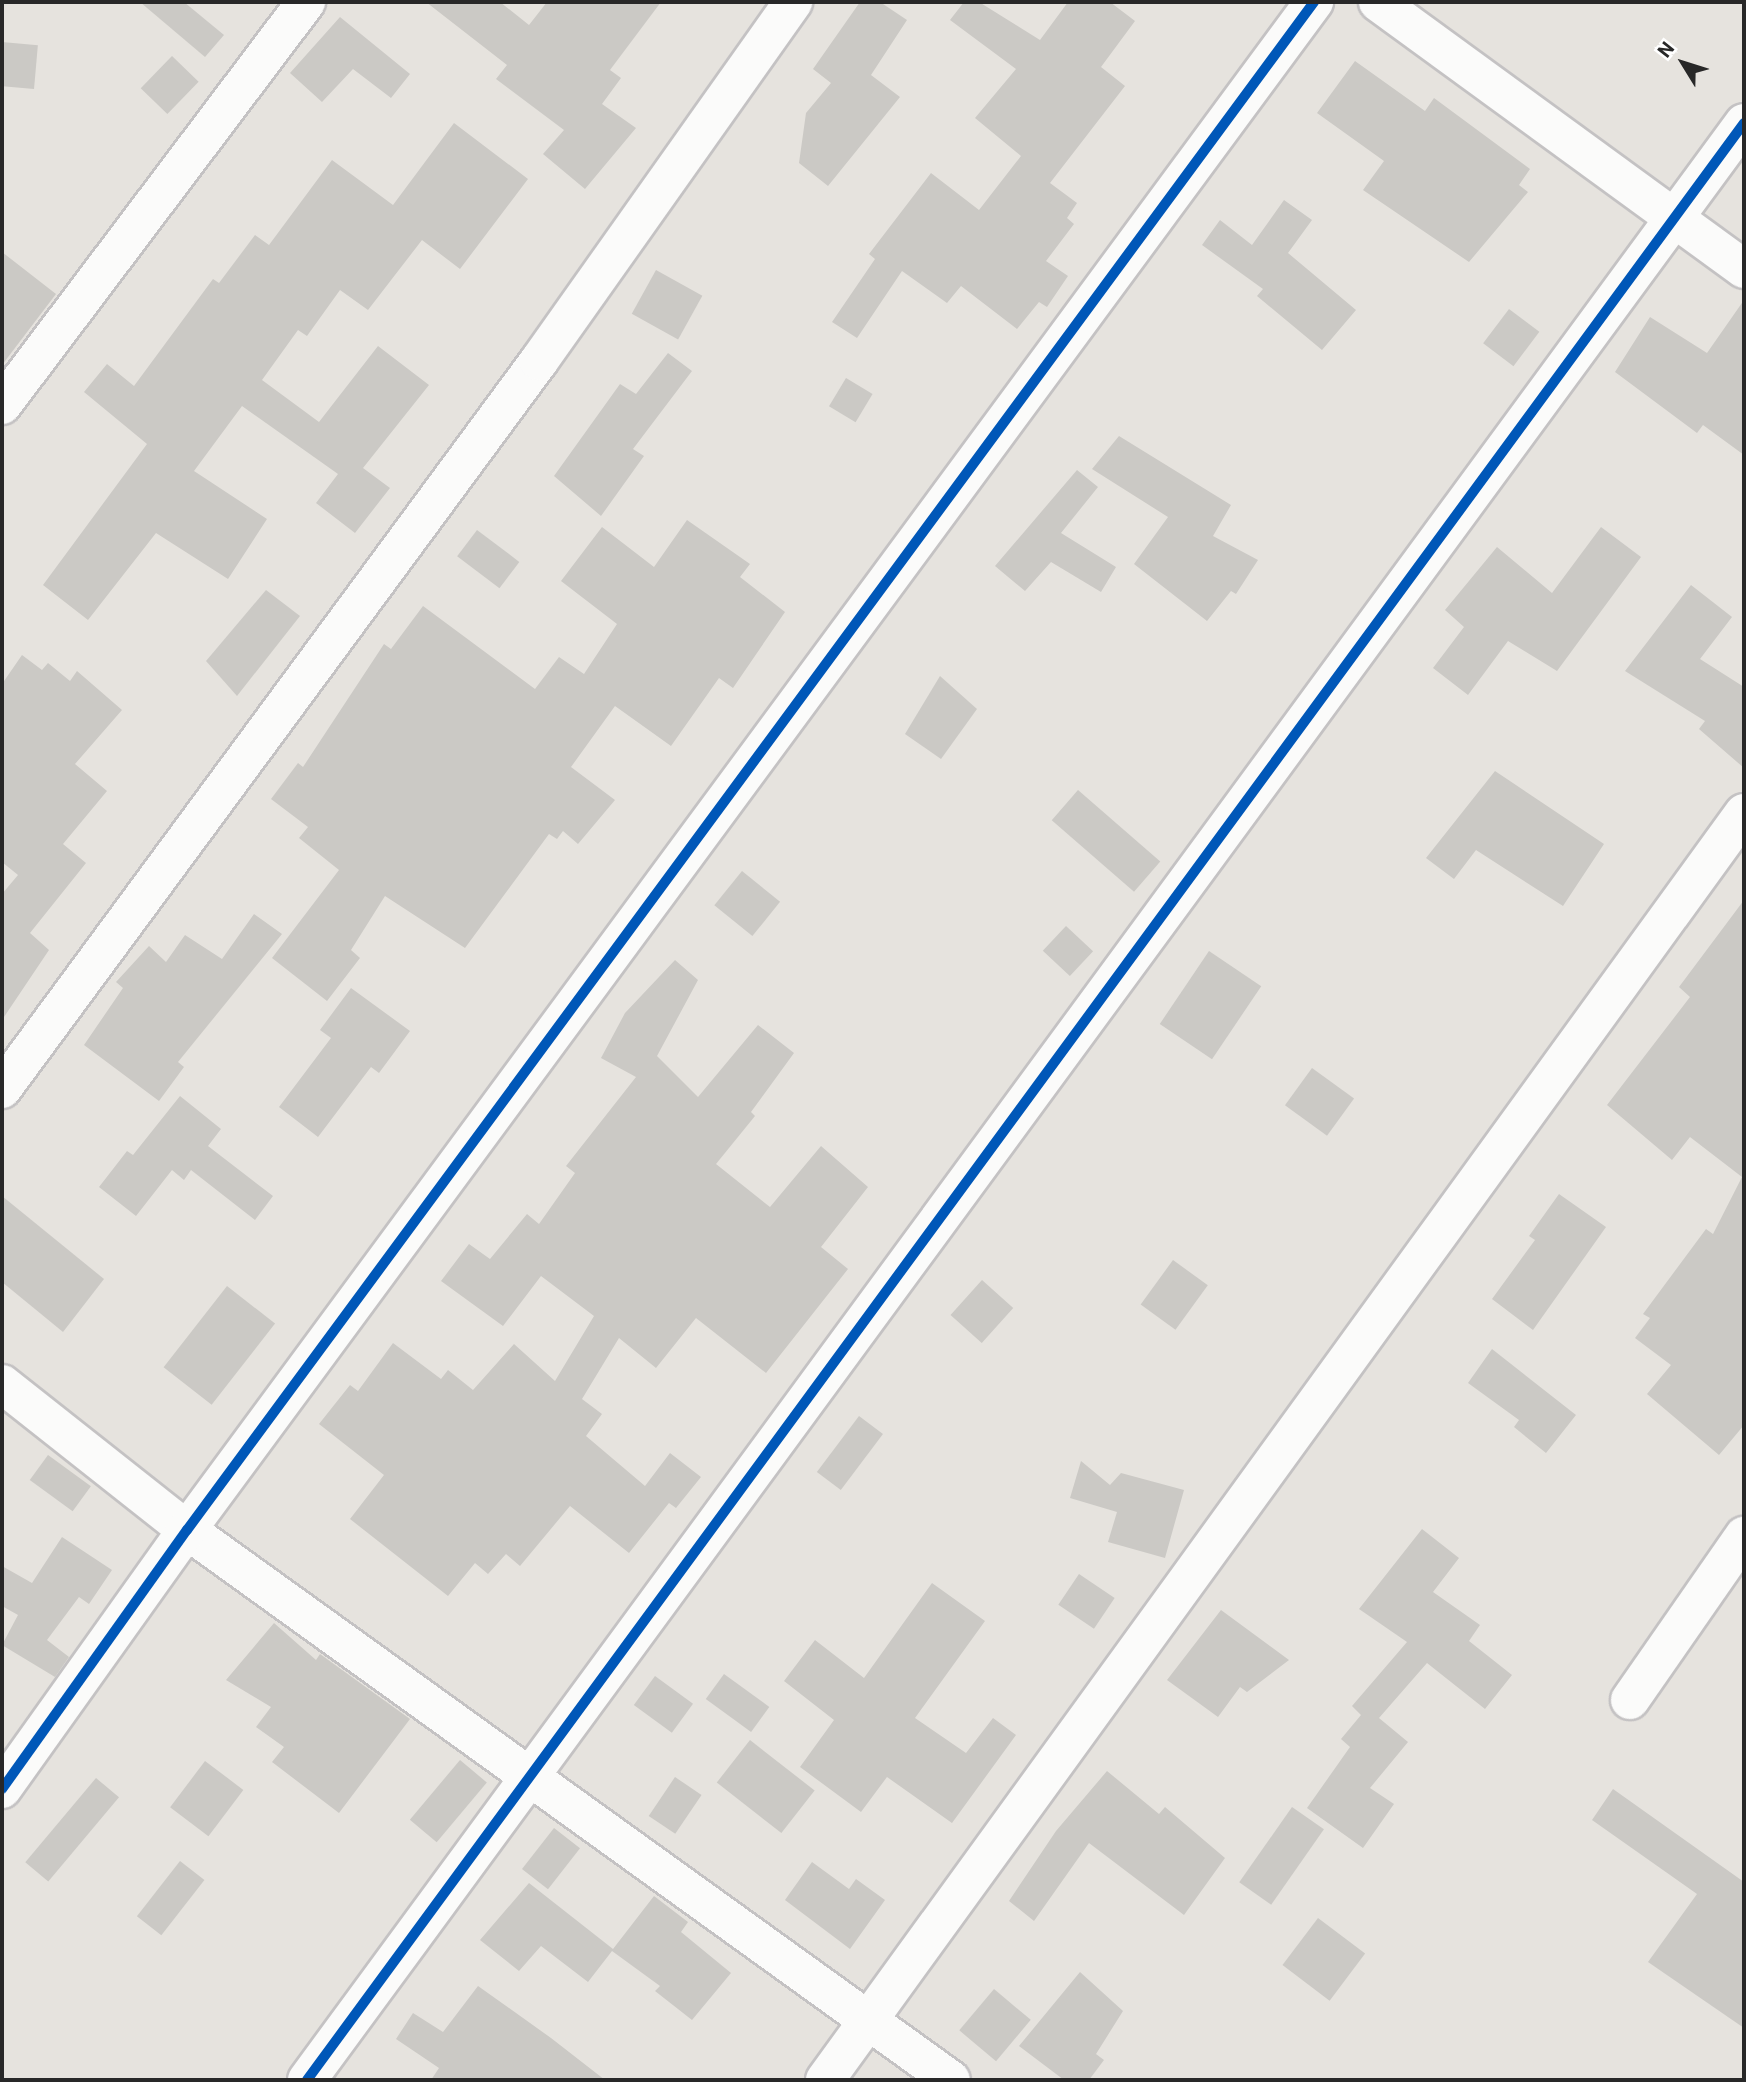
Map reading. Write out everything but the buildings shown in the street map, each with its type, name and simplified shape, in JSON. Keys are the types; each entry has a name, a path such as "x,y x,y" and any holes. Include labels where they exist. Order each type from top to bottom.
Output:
{"street":[{"path":"2,405 306,2"},
{"path":"2,1089 539,361 793,2"},
{"path":"2,1789 187,1530 1314,2"},
{"path":"1378,2 1744,270"},
{"path":"307,2080 526,1777 1744,123"},
{"path":"825,2080 871,2022 1744,813"},
{"path":"2,1384 187,1530 526,1777 951,2080"},
{"path":"1630,1700 1744,1536"}],"cycle path":[{"path":"2,1789 187,1530 1314,2"},
{"path":"307,2080 1744,123"}]}
